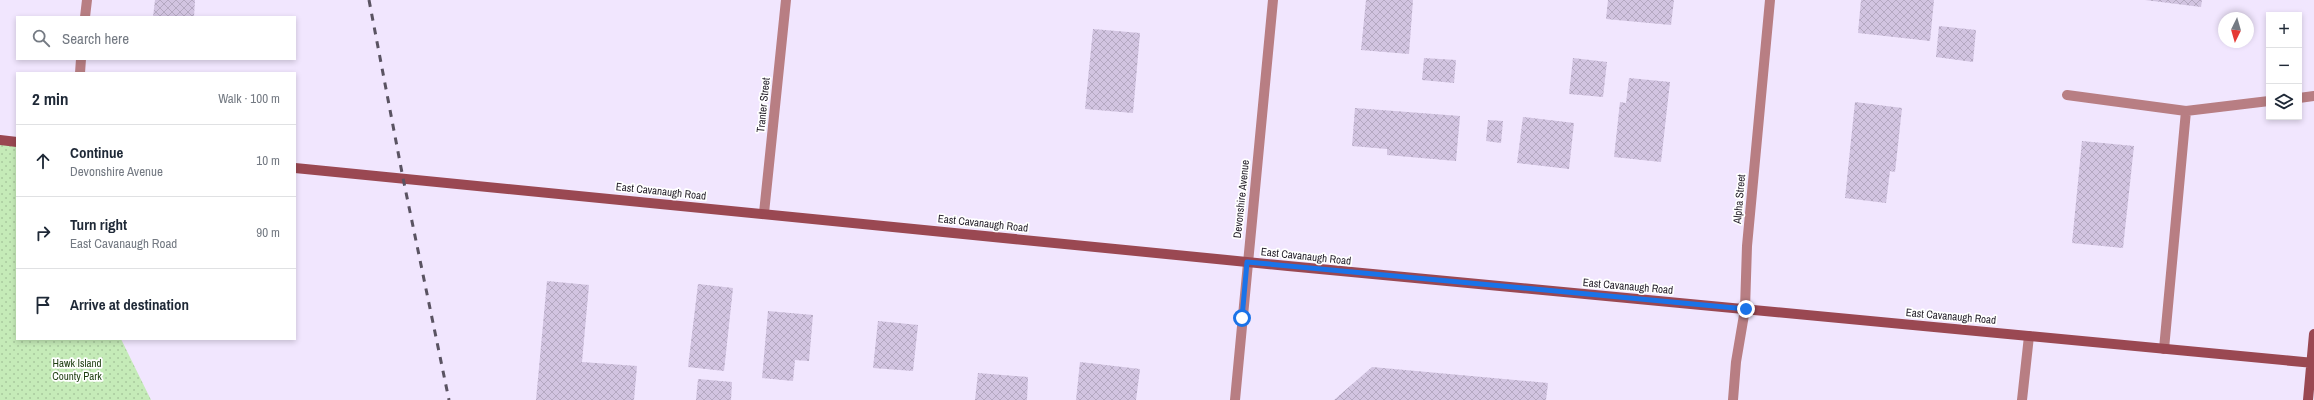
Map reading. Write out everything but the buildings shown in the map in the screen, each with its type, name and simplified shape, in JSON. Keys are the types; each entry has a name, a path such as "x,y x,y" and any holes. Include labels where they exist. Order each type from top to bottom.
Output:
{"street":[{"path":"85,16 87,0"},
{"name":"Tranter Street","path":"764,213 786,0"},
{"name":"Devonshire Avenue","path":"1235,400 1273,0"},
{"name":"Alpha Street","path":"1732,400 1736,362 1746,309 1747,246 1770,0"},
{"path":"80,72 81,60"},
{"path":"2067,95 2186,111 2266,101"},
{"path":"2302,98 2314,96"},
{"path":"2164,349 2186,111"},
{"path":"0,140 16,142"},
{"name":"East Cavanaugh Road","path":"296,168 764,213 1247,262 2313,363"},
{"path":"2308,400 2313,363 2314,334"},
{"path":"2022,400 2029,336"}],"green space":[{"name":"Hawk Island County Park","path":"0,142 16,143 16,340 121,340 151,400 0,400"}],"railway":[{"path":"369,0 403,178 449,400"}],"route":[{"path":"1242,318 1247,262 1746,309"}]}
